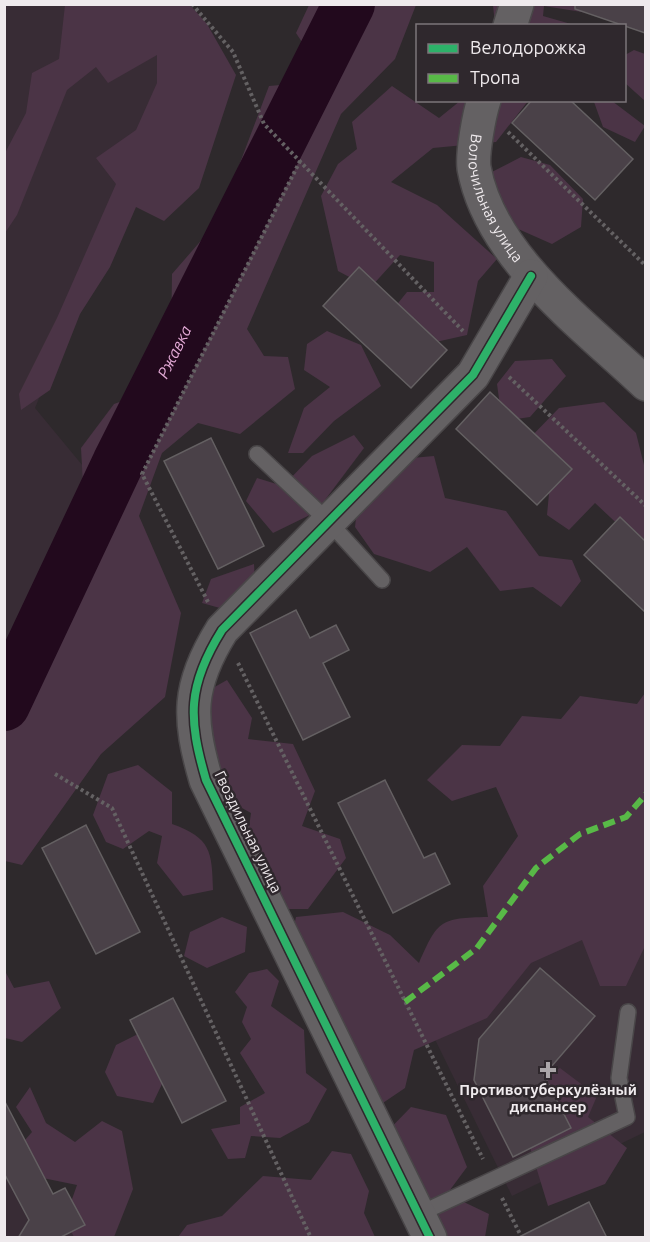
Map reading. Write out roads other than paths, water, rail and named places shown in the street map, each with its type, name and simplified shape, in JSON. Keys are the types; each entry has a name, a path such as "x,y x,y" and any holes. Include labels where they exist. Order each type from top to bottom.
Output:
{"street":[{"path":"511,24 517,4"},
{"name":"Волочильная улица","path":"493,113 474,166 486,210 531,276 645,384"},
{"name":"Гвоздильная улица","path":"424,1226 206,780 194,738 194,688 205,657 222,630 473,375 531,276"}],"lane":[{"path":"257,454 329,522 382,580"},
{"path":"424,1226 493,1181 627,1117 619,1078 628,1012"}],"waterway":[{"name":"Ржавка","path":"4,705 118,463 349,4"}],"place":[{"name":"Противотуберкулёзный диспансер","path":"548,1070"}]}
